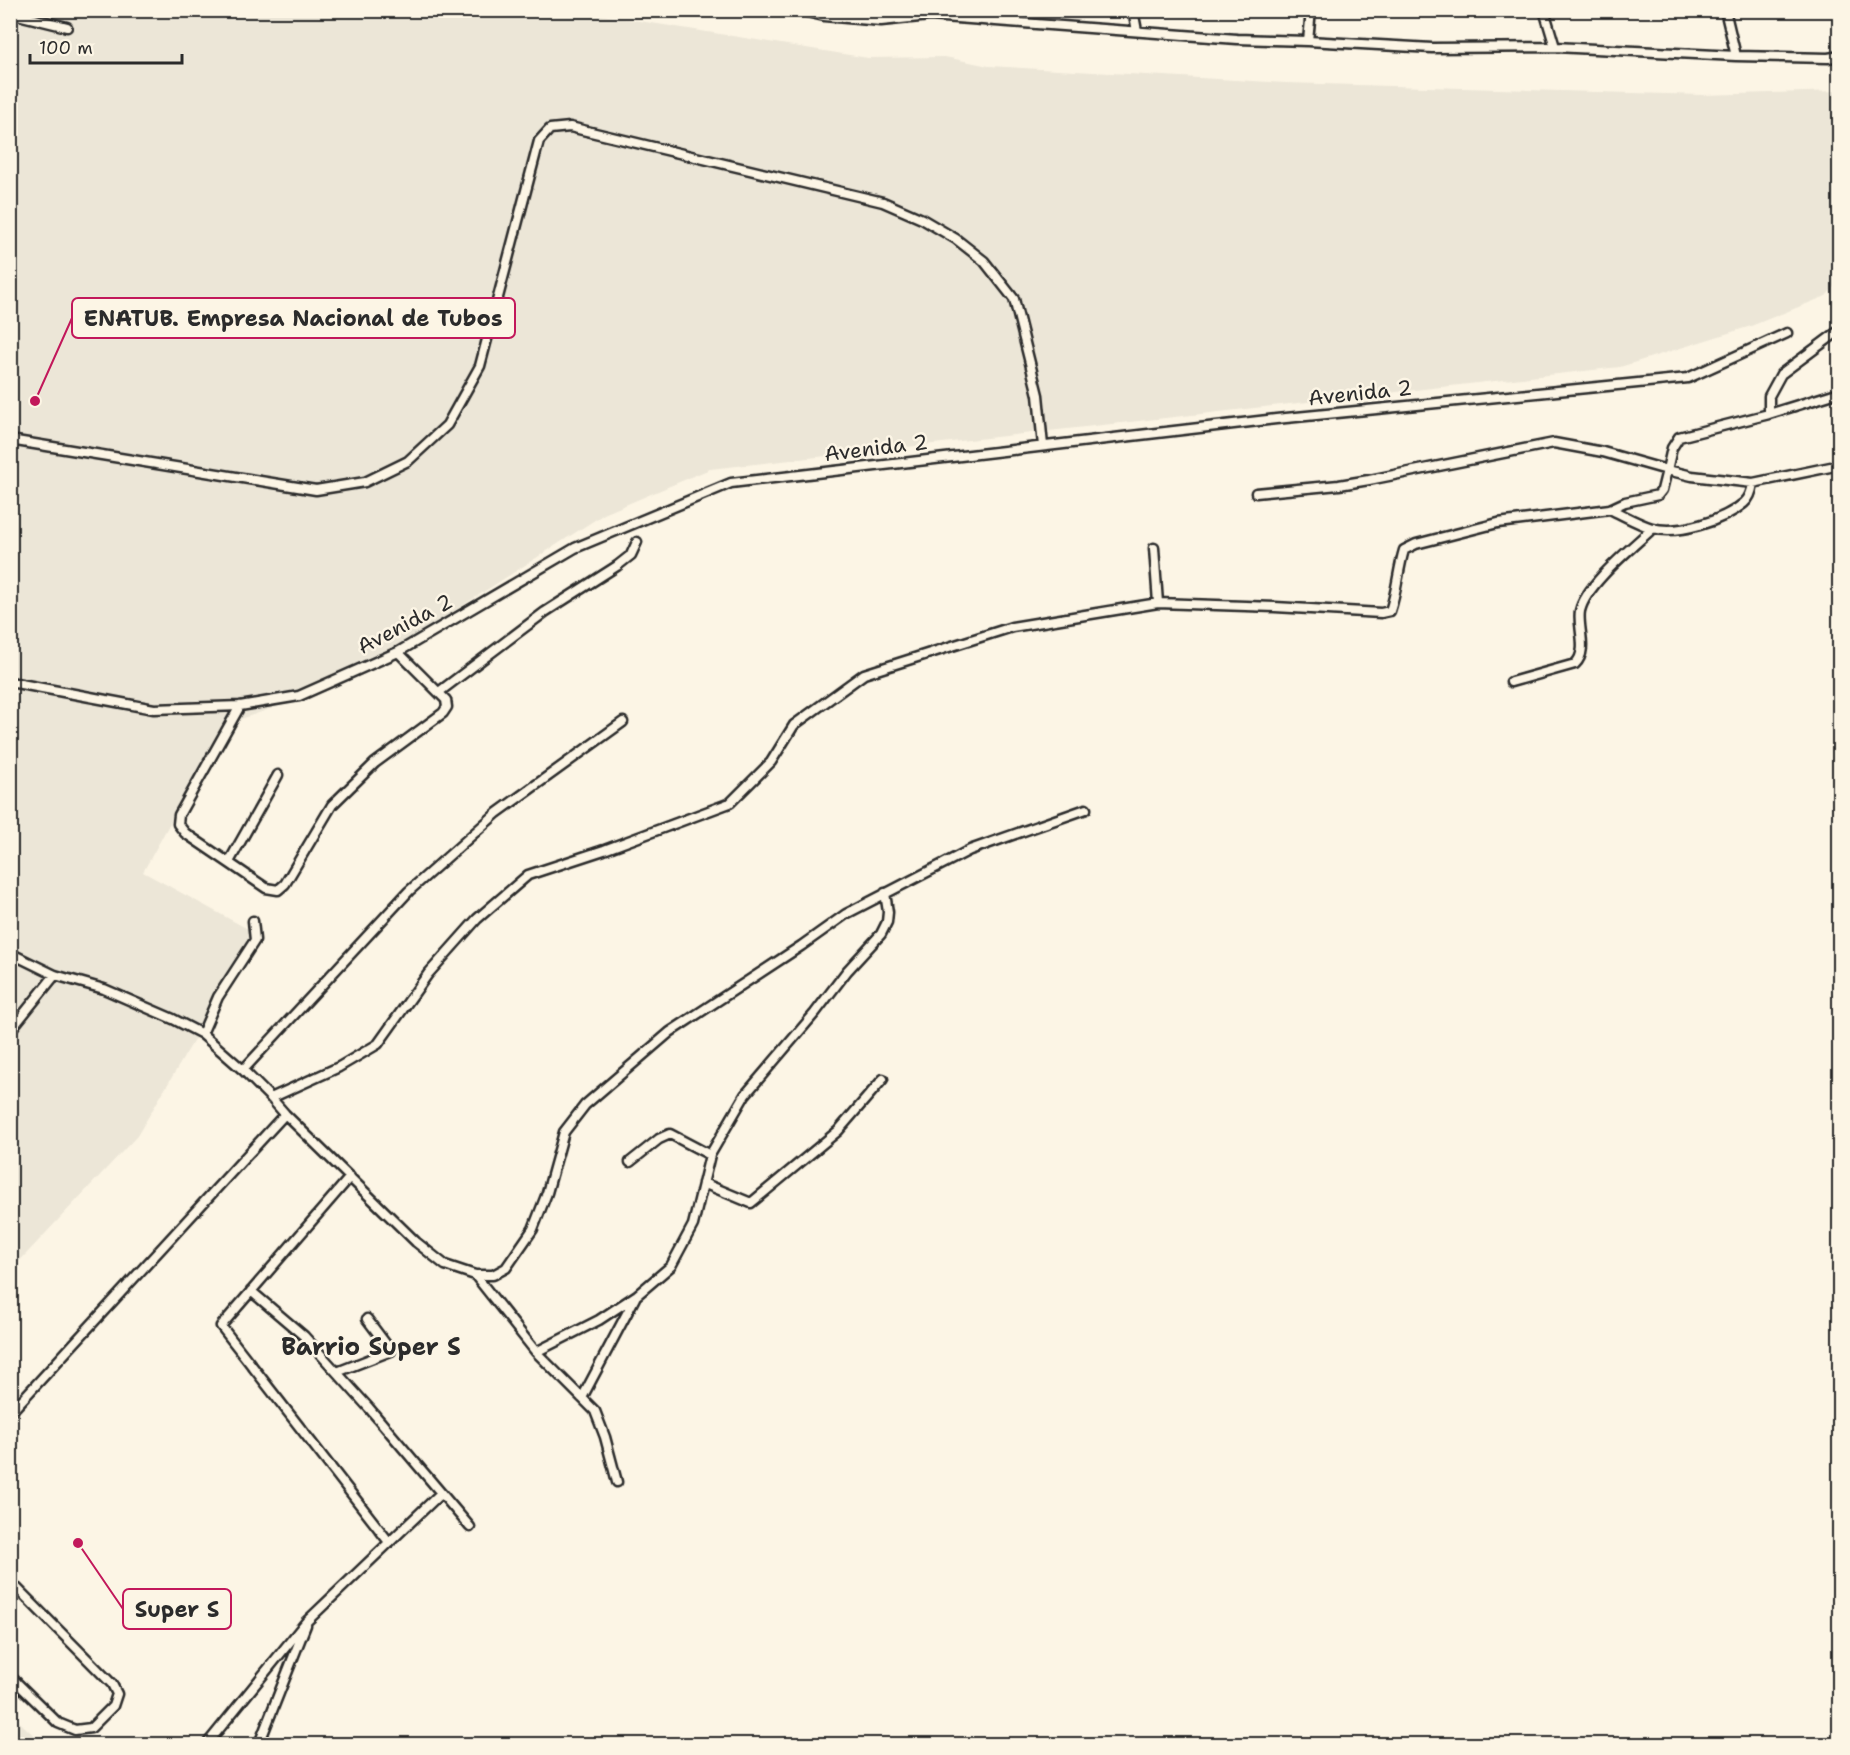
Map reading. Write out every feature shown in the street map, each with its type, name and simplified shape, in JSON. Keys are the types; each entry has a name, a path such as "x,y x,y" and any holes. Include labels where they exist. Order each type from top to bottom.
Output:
{"street":[{"path":"798,10 824,16 881,21 929,13 1237,39 1432,48 1555,47 1736,56 1828,58 1839,56"},
{"path":"1133,10 1137,31"},
{"path":"1308,41 1311,10"},
{"path":"1544,10 1555,47"},
{"path":"1725,10 1736,56"},
{"path":"10,13 67,27"},
{"path":"10,440 316,490 365,482 408,461 447,425 480,366 539,141 550,129 570,127 883,202 922,219 956,239 984,261 1014,299 1038,395 1043,446"},
{"path":"1769,414 1769,396 1781,374 1839,330"},
{"name":"Avenida 2","path":"10,682 154,709 240,706 299,696 398,652 575,548 731,483 1276,419 1688,378 1787,333"},
{"path":"272,1098 339,1067 378,1044 428,974 477,919 528,875 604,850 730,803 771,762 794,725 864,674 1012,627 1158,603 1381,613 1390,611 1404,549 1498,523 1610,509 1625,502 1658,495 1662,490 1672,448 1679,437 1769,414 1839,392"},
{"path":"1256,493 1370,480 1554,443 1603,452 1692,476 1753,483 1839,465"},
{"path":"1610,509 1653,528 1676,531 1719,518 1744,503 1752,493 1753,483"},
{"path":"1511,682 1575,664 1579,660 1581,651 1580,612 1585,599 1604,573 1653,528"},
{"path":"439,692 545,612 617,566 631,555 638,542"},
{"path":"1154,548 1158,603"},
{"path":"240,706 180,815 178,824 185,833 266,888 278,890 285,884 332,804 375,763 443,713 447,707 446,699 398,652"},
{"path":"243,1070 409,891 497,813 623,723"},
{"path":"229,862 278,775"},
{"path":"10,953 55,975 104,989 202,1034 272,1098 285,1114 416,1242 445,1265 476,1275 493,1275 506,1268 533,1229 547,1193 564,1132 585,1105 670,1032 846,914 885,893 970,850 1086,809"},
{"path":"536,1352 599,1320 637,1295 671,1266 693,1225 710,1155 745,1095 847,971 881,934 887,922 888,912 885,893"},
{"path":"202,1034 218,997 255,940 253,921"},
{"path":"10,1031 55,975"},
{"path":"703,1184 751,1203 838,1131 883,1079"},
{"path":"10,1413 285,1114"},
{"path":"630,1162 659,1139 670,1134 710,1155"},
{"path":"350,1177 220,1326 389,1542"},
{"path":"476,1275 536,1352 595,1411 605,1437 617,1482"},
{"path":"251,1291 304,1336 470,1527"},
{"path":"582,1398 637,1295"},
{"path":"337,1372 391,1352 367,1319"},
{"path":"207,1744 309,1618 441,1493"},
{"path":"10,1581 112,1684 117,1694 113,1706 91,1728 75,1730 58,1723 10,1676"},
{"path":"259,1744 309,1618"}],"shaded area":[{"path":"11,11 577,11 868,58 945,57 989,66 1286,83 1703,95 1839,91 1839,281 1826,296 1751,326 1620,367 710,469 604,514 374,663 281,705 224,725 143,872 257,934 137,1136 11,1270"},
{"path":"11,1714 43,1744 11,1744"}],"place":[{"name":"ENATUB. Empresa Nacional de Tubos","path":"35,401"},
{"name":"Super S","path":"78,1543"}],"district":[{"name":"Barrio Super S","path":"371,1347"}]}
